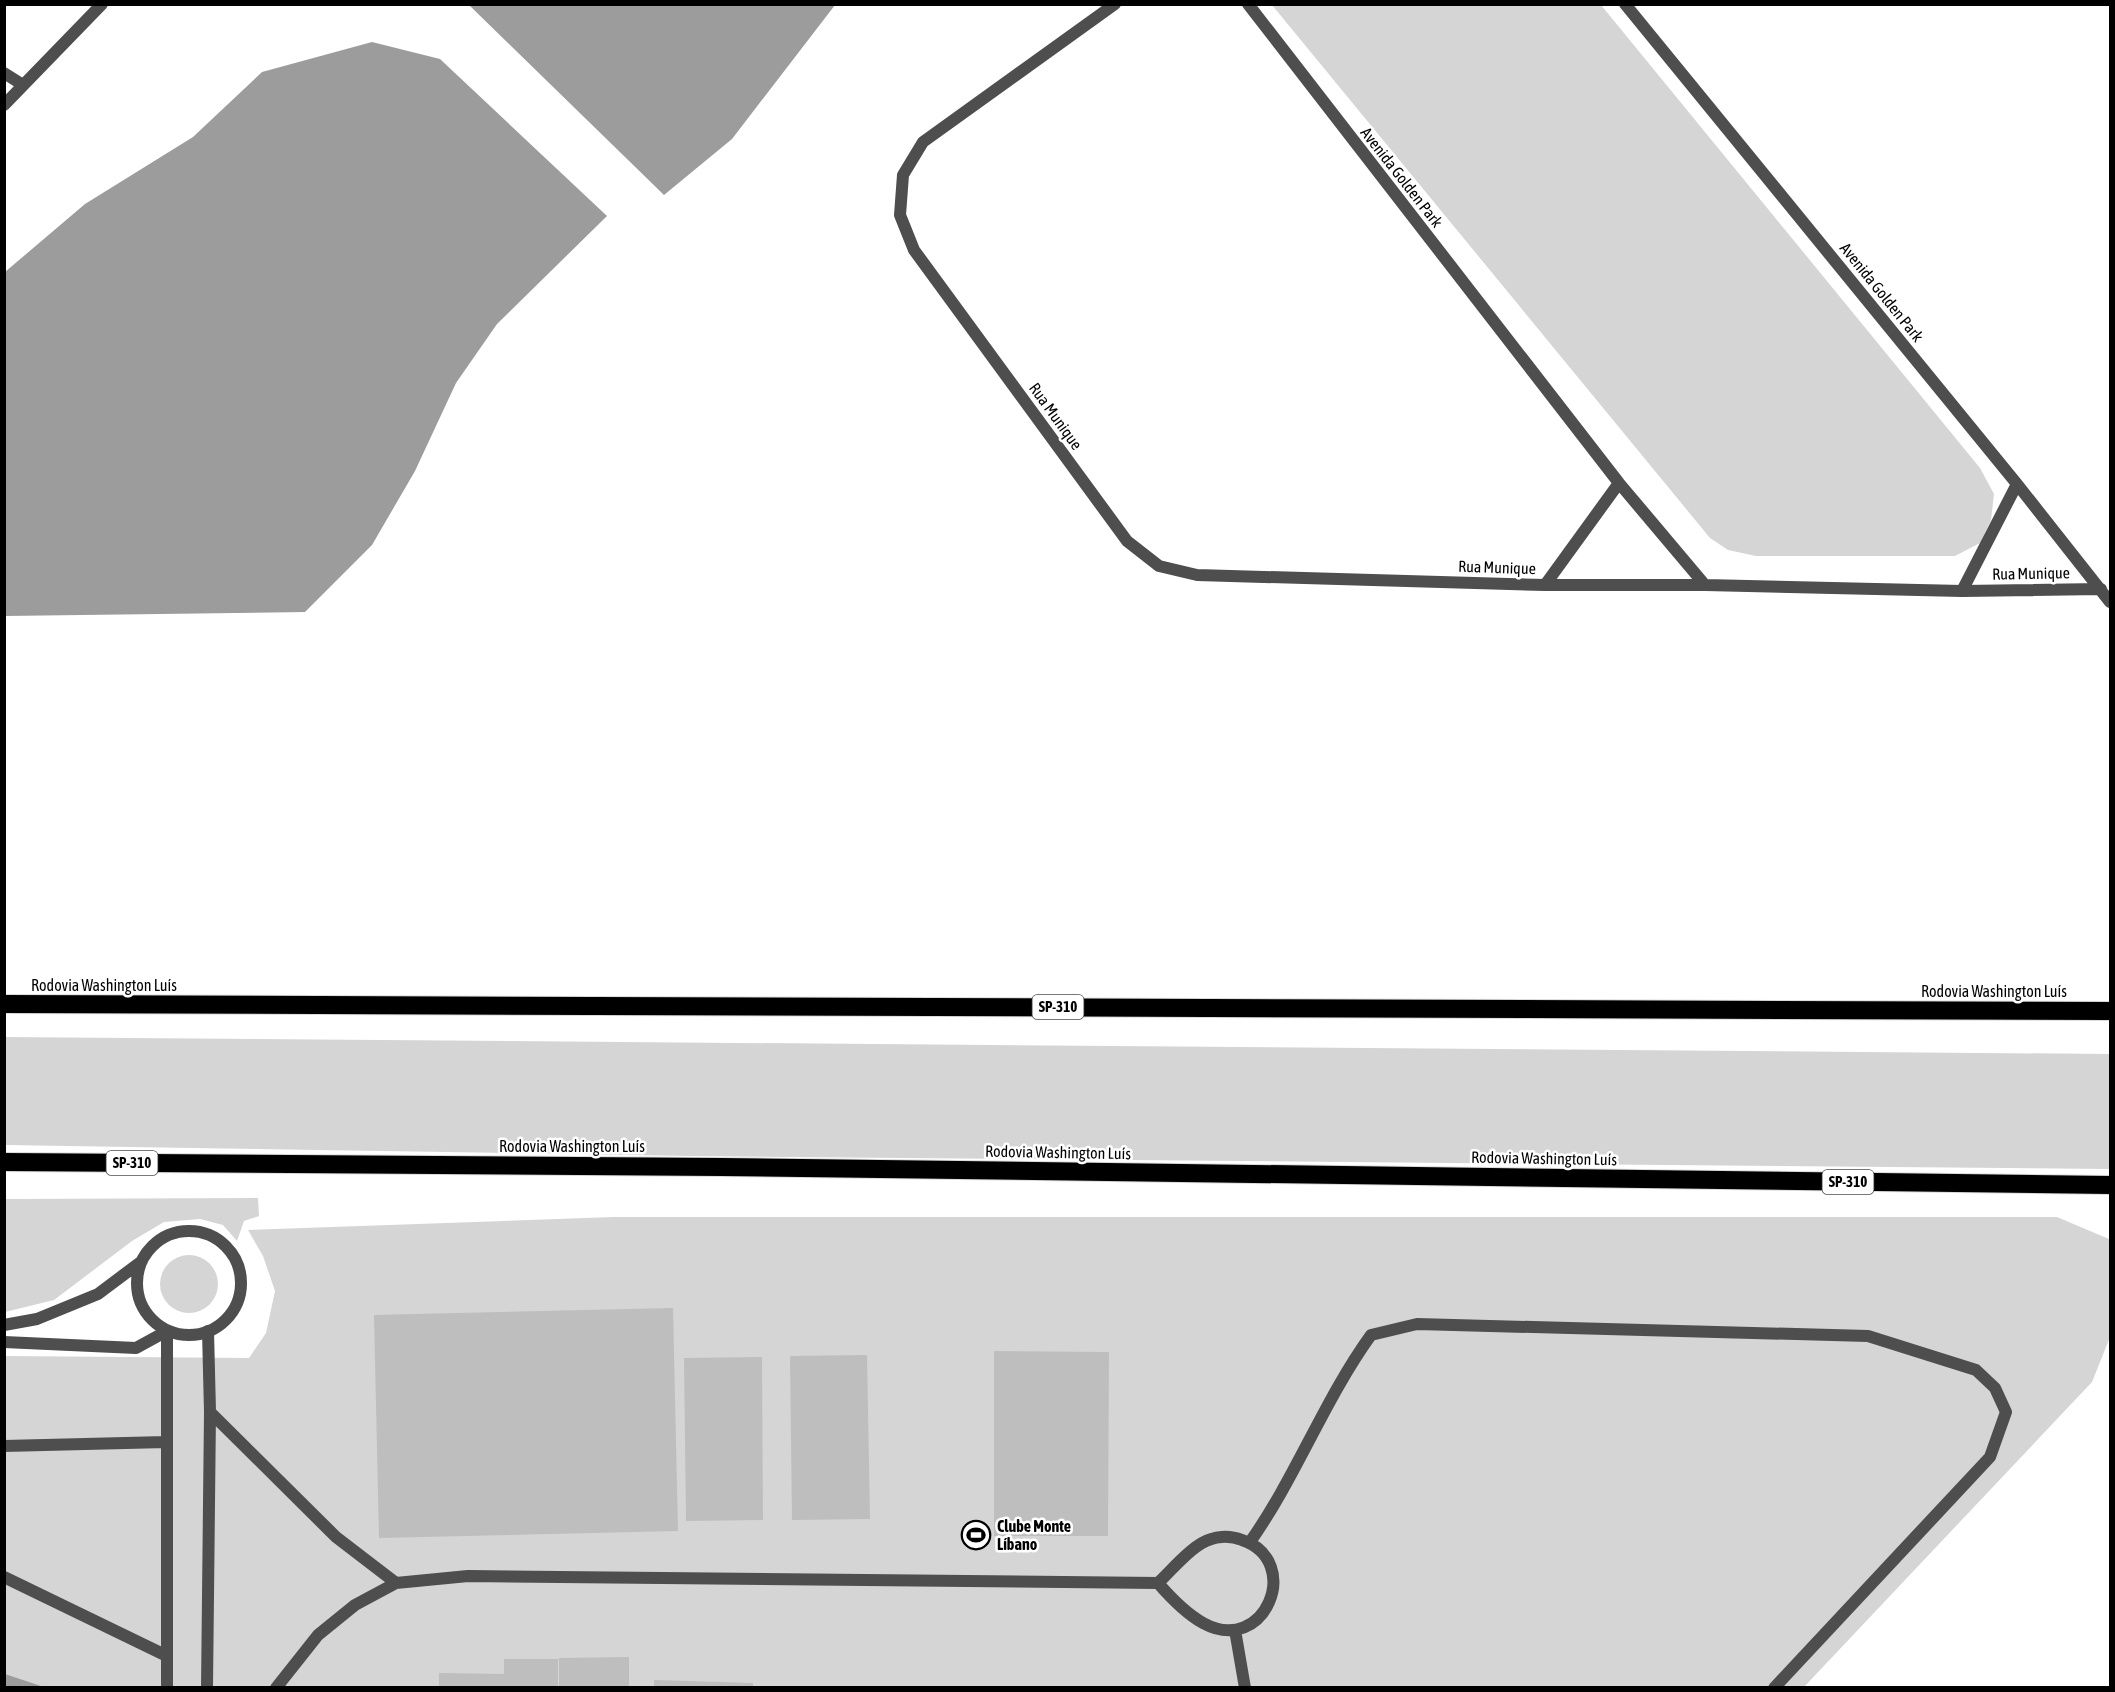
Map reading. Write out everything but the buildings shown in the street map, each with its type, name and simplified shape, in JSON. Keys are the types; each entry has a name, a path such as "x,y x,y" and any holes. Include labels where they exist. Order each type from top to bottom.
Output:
{"highway":[{"name":"Rodovia Washington Luís","path":"4,1004 2110,1011"},
{"name":"Rodovia Washington Luís","path":"4,1162 720,1167 2110,1185"},
{"path":"4,1171 260,1164"}],"street":[{"path":"4,105 102,4"},
{"name":"Rua Munique","path":"1115,4 923,142 903,175 900,215 914,250 1127,541 1159,566 1197,575 1545,585 1705,585 1962,591 2101,589"},
{"name":"Avenida Golden Park","path":"1248,4 1618,483 1705,585"},
{"name":"Avenida Golden Park","path":"1625,4 2017,484 2110,602"},
{"path":"4,73 23,85"},
{"name":"Rua Munique","path":"1545,585 1618,483"},
{"name":"Rua Munique","path":"1962,591 2017,484"},
{"path":"4,1325 37,1319 99,1294 142,1261 151,1248 163,1238 177,1232 193,1231 222,1242 232,1254 239,1268 242,1283 239,1298 232,1312 222,1324 208,1332 181,1335 167,1330 159,1326 146,1313 138,1296 137,1278 142,1261"},
{"path":"1250,1542 1270,1514 1350,1365 1371,1335 1417,1324 1868,1336 1976,1370 1995,1388 2006,1412 1990,1457 1774,1688"},
{"path":"4,1342 136,1348 167,1330"},
{"path":"167,1330 167,1688"},
{"path":"207,1688 210,1412 208,1332"},
{"path":"210,1412 336,1537 396,1583"},
{"path":"4,1446 166,1442"},
{"path":"276,1688 318,1635 355,1605 396,1583 468,1576 1158,1583 1202,1543 1217,1537 1234,1537 1250,1542 1262,1553 1271,1567 1274,1583 1271,1599 1263,1614 1251,1624 1235,1630 1218,1629 1203,1623 1178,1605 1158,1583"},
{"path":"4,1577 167,1656"},
{"path":"1235,1630 1245,1688"}],"shaded area":[{"path":"469,5 835,5 732,139 664,195"},
{"path":"1272,5 1601,5 1980,468 1994,494 1991,520 1980,543 1955,556 1756,556 1728,550 1710,538"},
{"path":"372,42 440,59 607,216 497,324 456,383 415,471 372,545 305,612 5,616 5,272 85,204 193,137 262,72"},
{"path":"4,1037 2110,1054 2110,1169 692,1156 5,1145"},
{"path":"258,1198 259,1216 244,1221 237,1241 223,1225 200,1219 164,1222 132,1241 54,1300 5,1312 5,1199"},
{"name":"Clube Monte Líbano","path":"613,1217 2057,1217 2109,1239 2110,1337 2092,1382 1804,1687 5,1687 4,1356 249,1358 266,1333 275,1291 263,1256 248,1230"},
{"path":"189,1255 205,1260 213,1268 218,1284 213,1300 205,1308 189,1313 173,1308 165,1300 160,1284 165,1268 173,1260"},
{"path":"5,1674 44,1687 5,1687"}],"place":[{"name":"Clube Monte Líbano","path":"976,1535"}]}
